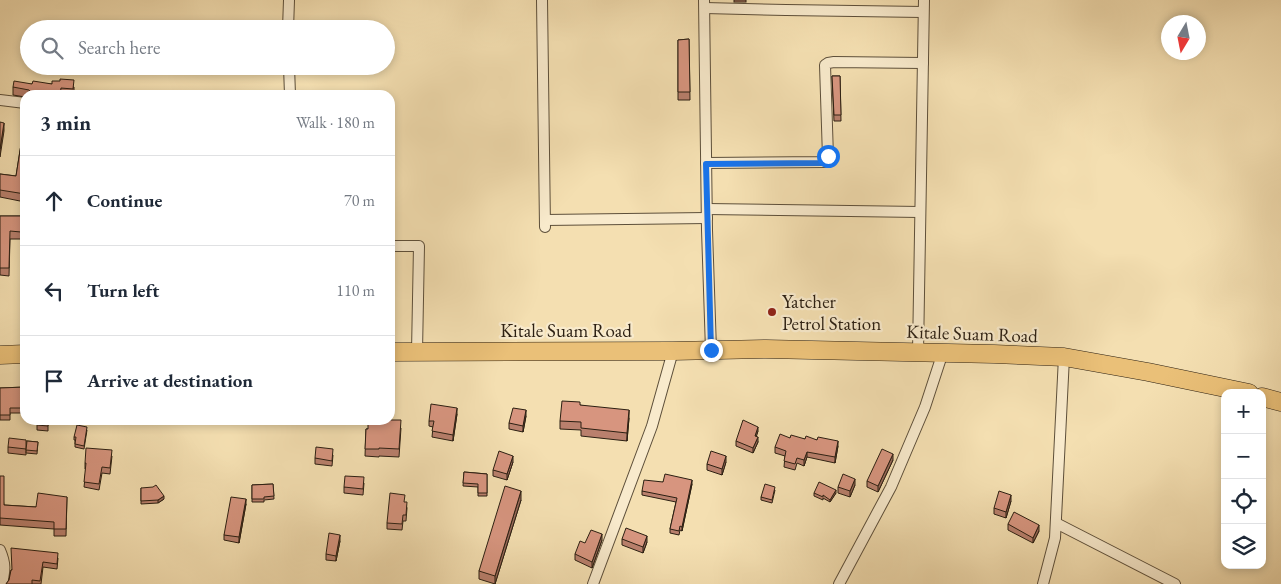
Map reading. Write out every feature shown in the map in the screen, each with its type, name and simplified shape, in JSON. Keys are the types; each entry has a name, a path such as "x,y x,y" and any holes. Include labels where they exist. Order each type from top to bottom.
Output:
{"highway":[{"name":"Kitale Suam Road","path":"395,352 766,349 943,352 1064,357 1230,389"},
{"path":"0,355 20,354"},
{"path":"1266,397 1281,402"}],"street":[{"path":"288,20 289,0"},
{"path":"542,0 545,224 707,213 920,212"},
{"path":"918,352 924,0"},
{"path":"711,350 706,164 705,4 786,10 923,12"},
{"path":"706,164 825,162 828,156 825,65 834,62 922,63"},
{"path":"289,75 290,90"},
{"path":"0,100 20,102"},
{"path":"395,246 418,246 417,352"},
{"path":"593,584 652,426 673,351"},
{"path":"839,584 891,487 925,407 943,352"},
{"path":"1043,584 1055,538 1064,357"},
{"path":"1056,524 1176,584"},
{"path":"0,550 4,560 5,571 2,584"}],"building":[{"path":"689,39 690,92 678,92 678,40"},
{"path":"832,76 840,76 841,115 834,115"},
{"path":"60,79 74,80 73,89 29,90 13,87 14,81 32,84 33,81 52,84 52,81 60,81"},
{"path":"0,122 4,123 0,149"},
{"path":"20,151 20,193 0,190 0,174 16,176"},
{"path":"0,216 20,216 20,232 10,231 9,268 0,268"},
{"path":"20,387 20,408 10,408 10,415 0,415 0,388"},
{"path":"562,401 580,402 580,405 629,410 627,433 581,428 581,422 560,421"},
{"path":"431,404 457,408 453,435 432,431 434,421 429,421"},
{"path":"513,408 526,410 523,426 509,423"},
{"path":"395,420 401,420 399,449 365,449 366,429 368,429 368,425 395,425"},
{"path":"743,420 758,427 755,436 758,437 753,448 736,441"},
{"path":"77,425 87,427 84,446 75,444 76,437 74,437"},
{"path":"780,434 790,438 791,435 805,439 806,436 817,440 818,437 838,441 835,457 807,452 804,460 797,458 795,464 784,461 786,451 775,447"},
{"path":"9,438 26,440 26,449 8,447"},
{"path":"27,441 38,442 37,451 26,450"},
{"path":"316,447 333,449 332,461 315,458"},
{"path":"86,448 112,450 110,468 102,467 99,484 84,482"},
{"path":"882,449 893,454 878,486 867,481"},
{"path":"499,451 513,456 507,474 493,470"},
{"path":"711,451 726,456 722,469 707,464"},
{"path":"464,472 487,474 487,493 478,493 478,484 463,483"},
{"path":"665,474 692,480 682,527 680,526 679,531 670,529 677,498 642,491 644,480 663,482"},
{"path":"843,474 855,479 850,491 838,487"},
{"path":"0,476 4,476 4,505 36,507 38,493 67,497 66,529 54,529 54,522 0,518"},
{"path":"345,476 364,477 363,489 344,487"},
{"path":"819,482 836,490 830,500 823,495 823,497 814,493"},
{"path":"273,484 274,496 264,497 264,499 252,499 252,485"},
{"path":"765,484 775,487 772,500 761,497"},
{"path":"156,485 164,496 158,500 141,501 141,488"},
{"path":"505,486 521,491 495,576 479,571"},
{"path":"999,491 1011,495 1006,512 994,508"},
{"path":"390,493 405,495 404,502 407,502 406,515 403,515 402,524 387,523"},
{"path":"231,497 246,499 239,537 224,535"},
{"path":"1014,512 1039,525 1033,538 1008,524"},
{"path":"626,528 647,536 643,547 622,539"},
{"path":"591,530 602,534 592,562 575,554 580,541 585,543"},
{"path":"329,533 340,535 336,556 326,554"},
{"path":"11,548 58,553 57,564 43,562 40,581 32,580 32,584 6,584 12,570"}],"place":[{"name":"Yatcher Petrol Station","path":"772,312"}],"route":[{"path":"711,350 706,164 822,163 827,160 828,156"}]}
